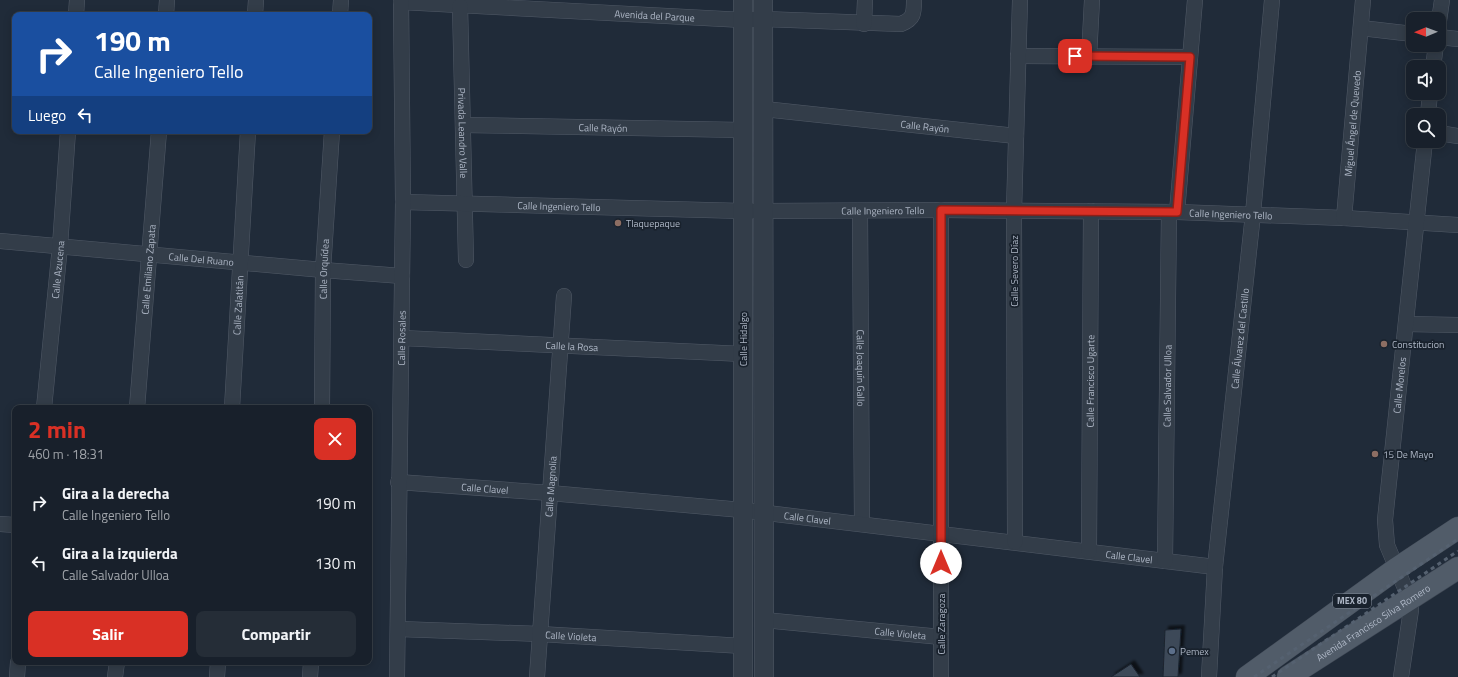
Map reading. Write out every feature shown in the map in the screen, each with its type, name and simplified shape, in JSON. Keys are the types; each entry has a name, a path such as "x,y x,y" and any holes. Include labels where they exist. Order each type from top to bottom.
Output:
{"main road":[{"name":"MEX 80","path":"1247,677 1396,569 1458,528"},
{"name":"Avenida Francisco Silva Romero","path":"1288,677 1458,568"}],"street":[{"path":"76,12 77,0"},
{"path":"166,12 167,0"},
{"path":"255,12 256,0"},
{"path":"340,12 341,0"},
{"name":"Calle Hidalgo","path":"743,0 743,677"},
{"path":"864,24 865,0"},
{"name":"Avenida del Parque","path":"401,1 460,6 568,6 743,20 763,9 864,24 901,24 909,21 914,14 914,0"},
{"name":"Calle Severo Díaz","path":"1015,542 1014,211 1020,0"},
{"path":"1089,57 1092,0"},
{"name":"Calle Salvador Ulloa","path":"1165,561 1173,212 1195,0"},
{"name":"Calle Álvarez del Castillo","path":"1209,677 1216,567 1253,214 1272,0"},
{"name":"Miguel Ángel de Quevedo","path":"1344,218 1363,0"},
{"path":"1440,12 1442,0"},
{"name":"Calle Rosales","path":"398,677 398,482 402,338 403,202 401,1"},
{"name":"Privada Leandro Valle","path":"460,6 466,260"},
{"name":"Calle Hidalgo","path":"763,9 764,677"},
{"path":"1361,28 1406,33"},
{"path":"1446,38 1458,39"},
{"path":"1018,56 1190,57"},
{"name":"Calle Rayón","path":"764,109 1016,136"},
{"name":"Calle Rayón","path":"463,125 743,130"},
{"name":"Calle Azucena","path":"44,405 60,246 68,134"},
{"name":"Calle Emiliano Zapata","path":"137,405 150,254 158,134"},
{"name":"Calle Zalatitán","path":"232,405 239,263 248,134"},
{"name":"Calle Orquídea","path":"322,405 323,270 332,134"},
{"path":"1446,135 1458,136"},
{"name":"Calle Morelos","path":"1410,600 1387,545 1385,520 1424,148"},
{"name":"Calle Ingeniero Tello","path":"403,202 743,211 941,210 1173,212 1344,218 1458,226"},
{"name":"Calle Zaragoza","path":"941,210 941,677"},
{"name":"Calle Joaquín Gallo","path":"860,211 862,524"},
{"name":"Calle Francisco Ugarte","path":"1088,551 1091,211"},
{"name":"Calle Del Ruano","path":"0,241 402,276"},
{"name":"Calle Magnolia","path":"537,677 564,296"},
{"path":"1406,324 1458,325"},
{"name":"Calle la Rosa","path":"402,338 743,354"},
{"name":"Calle Clavel","path":"398,482 550,493 764,512 1216,567"},
{"path":"0,524 12,525"},
{"path":"1401,677 1411,610 1410,600"},
{"name":"Calle Violeta","path":"764,620 941,637"},
{"name":"Calle Violeta","path":"399,629 540,634 743,646"},
{"path":"17,677 18,665"},
{"path":"116,677 117,665"},
{"path":"217,677 218,665"},
{"path":"310,677 311,665"}],"building":[{"name":"Pemex","path":"1181,629 1178,677 1163,677 1165,630"},
{"path":"1131,664 1140,677 1111,677"}],"railway":[{"path":"1254,677 1458,539"},
{"path":"1272,677 1458,551"}],"place":[{"name":"Tlaquepaque","path":"618,223"},
{"name":"Constitucion","path":"1384,344"},
{"name":"15 De Mayo","path":"1375,454"},
{"name":"Pemex","path":"1172,651"}],"route":[{"path":"941,563 941,210 1177,212 1190,57 1075,56"}]}
